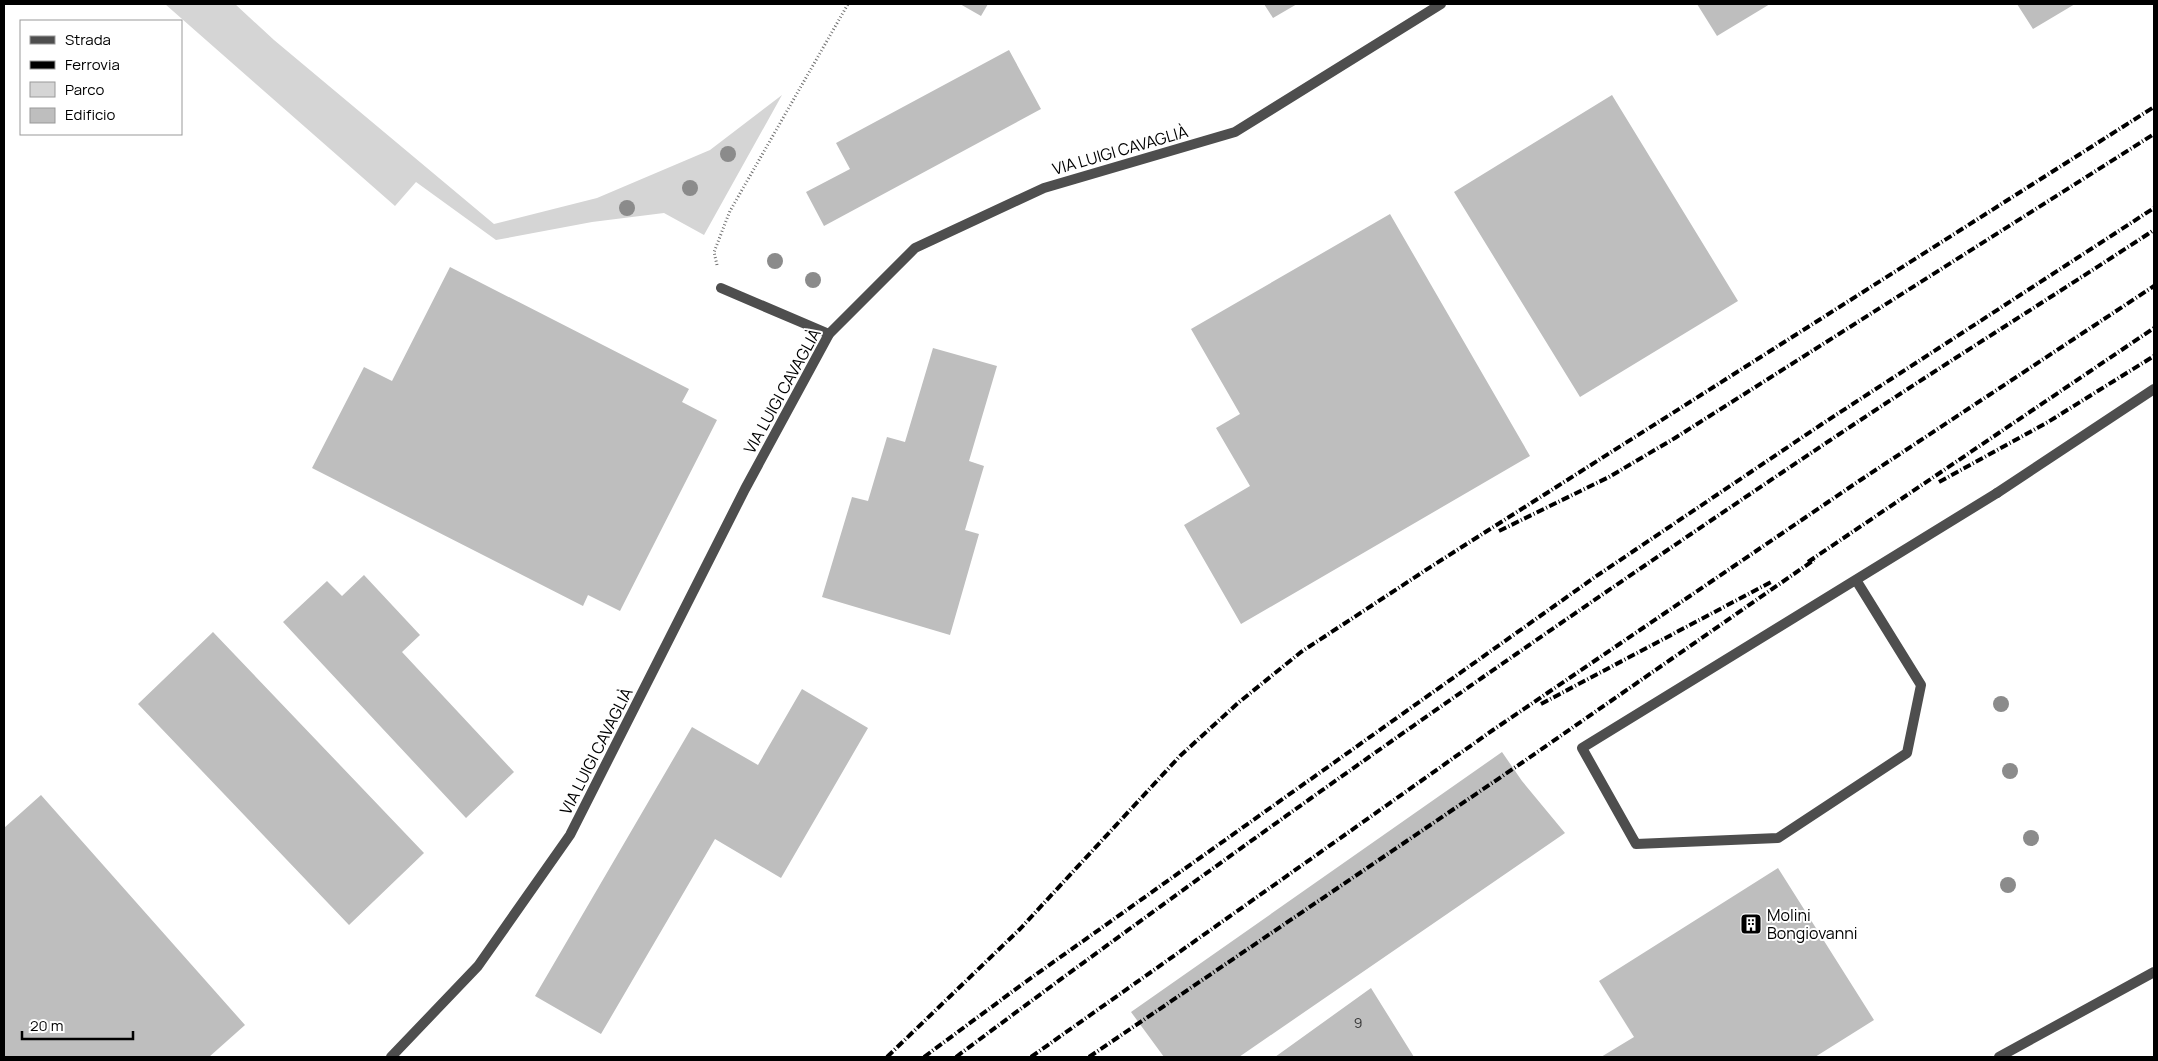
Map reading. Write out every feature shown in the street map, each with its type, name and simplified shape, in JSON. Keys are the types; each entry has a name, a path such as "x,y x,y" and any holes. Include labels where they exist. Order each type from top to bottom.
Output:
{"street":[{"name":"VIA LUIGI CAVAGLIÀ","path":"390,1057 478,966 570,835 746,489 829,334 916,248 1044,188 1235,132 1442,4"},
{"path":"721,288 829,334"},
{"path":"1856,580 1920,685 1907,753 1778,838 1636,844 1582,748 1997,493 2154,389"},
{"path":"1999,1057 2154,972"}],"path":[{"path":"721,288 714,252 730,211 848,4"}],"green space":[{"path":"165,4 235,4 274,40 494,224 597,198 710,150 782,95 704,235 664,213 592,222 496,240 416,182 395,206"}],"building":[{"path":"960,4 988,4 981,16"},
{"path":"1264,4 1297,4 1273,18"},
{"path":"1697,4 1770,4 1717,36"},
{"path":"2017,4 2075,4 2033,29"},
{"path":"1009,50 1041,109 824,226 806,192 850,169 836,143"},
{"path":"1612,95 1738,301 1580,397 1454,192"},
{"path":"1390,214 1530,456 1241,624 1184,525 1250,486 1216,428 1240,414 1191,329"},
{"path":"450,267 689,389 682,402 717,420 620,611 588,595 583,606 312,468 364,367 392,381"},
{"path":"933,348 997,366 969,461 984,466 965,530 979,534 950,635 822,597 852,497 868,501 887,437 905,442"},
{"path":"364,575 420,635 402,652 514,772 466,818 283,622 327,581 342,596"},
{"path":"213,632 424,853 349,925 138,704"},
{"path":"802,689 868,728 781,878 715,839 601,1034 535,996 692,727 758,765"},
{"path":"1502,752 1522,781 1565,833 1239,1057 1164,1057 1131,1012"},
{"path":"41,795 245,1025 209,1057 4,1057 4,828"},
{"name":"Molini Bongiovanni","path":"1778,868 1874,1020 1815,1057 1601,1057 1634,1037 1599,981"},
{"path":"1371,988 1414,1057 1275,1057"}],"railway":[{"path":"887,1057 1020,929 1180,756 1238,703 1301,652 1432,566 2154,107"},
{"path":"1499,531 1609,477 1675,438 2154,134"},
{"path":"924,1057 1024,983 1595,577 1822,424 2154,208"},
{"path":"956,1057 1063,977 1388,743 1608,591 1869,414 2154,230"},
{"path":"1031,1057 1493,730 1859,481 2154,286"},
{"path":"1808,562 2154,328"},
{"path":"1939,482 2048,422 2154,356"},
{"path":"1089,1057 1523,762 1814,560"},
{"path":"1541,704 1771,582"}],"place":[{"name":"Molini Bongiovanni","path":"1751,924"}]}
